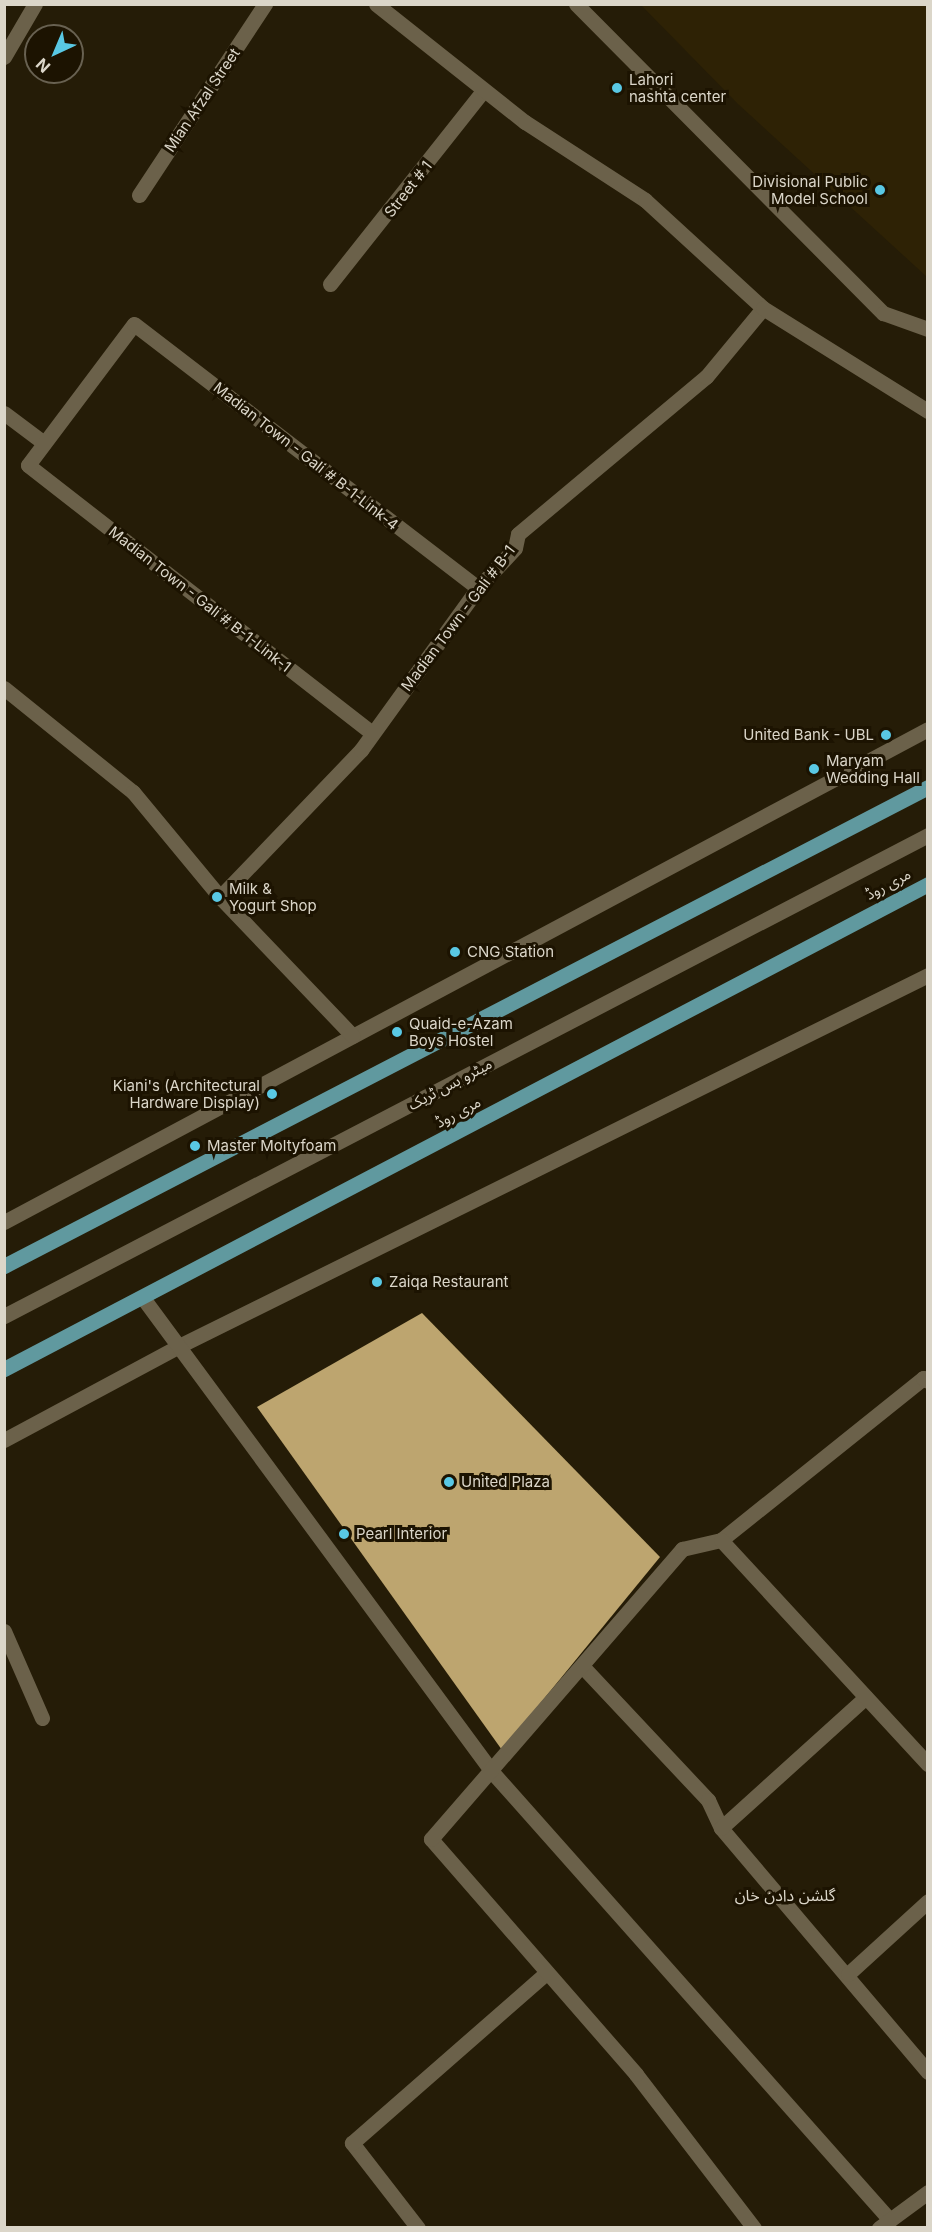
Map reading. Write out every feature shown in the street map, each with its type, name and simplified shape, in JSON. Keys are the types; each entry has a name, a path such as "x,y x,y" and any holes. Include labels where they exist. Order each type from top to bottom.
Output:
{"main road":[{"path":"4,1266 927,787"},
{"name":"مری روڈ","path":"4,1369 144,1298 927,884"}],"street":[{"path":"4,57 35,4"},
{"name":"Mian Afzal Street","path":"139,195 265,4"},
{"path":"376,4 483,91 645,200 763,308 927,411"},
{"path":"576,4 883,313 927,329"},
{"name":"Street # 1","path":"330,284 483,91"},
{"name":"Madian Town - Gali # B-1","path":"220,897 372,733 478,588 515,548 518,534 706,377 763,308"},
{"name":"Madian Town - Gali # B-1-Link-4","path":"44,443 134,324 478,588"},
{"path":"4,413 44,443"},
{"name":"Madian Town - Gali # B-1-Link-1","path":"44,443 28,465 372,733"},
{"path":"4,688 133,792 220,897 353,1036"},
{"path":"4,1222 927,729"},
{"name":"میٹرو بس ٹریک","path":"4,1316 927,835"},
{"path":"4,1440 179,1346 927,975"},
{"path":"144,1298 493,1773 885,2224 927,2192"},
{"path":"754,2228 636,2074 431,1839 493,1773 682,1549 721,1540 923,1378 927,1381"},
{"path":"721,1540 927,1764"},
{"path":"4,1631 42,1718"},
{"path":"583,1667 708,1800 721,1828 848,1974 927,2072"},
{"path":"721,1828 866,1697"},
{"path":"848,1974 927,1901"},
{"path":"418,2228 352,2143 547,1972"}],"shaded area":[{"name":"Divisional Public Model School","path":"641,5 927,5 927,277 738,104"}],"building":[{"name":"United Plaza","path":"422,1313 660,1557 502,1750 257,1407"}],"place":[{"name":"Lahori nashta center","path":"617,88"},
{"name":"Divisional Public Model School","path":"880,190"},
{"name":"United Bank - UBL","path":"886,735"},
{"name":"Maryam Wedding Hall","path":"814,769"},
{"name":"Milk & Yogurt Shop","path":"217,897"},
{"name":"CNG Station","path":"455,952"},
{"name":"Quaid-e-Azam Boys Hostel","path":"397,1032"},
{"name":"Kiani's (Architectural Hardware Display)","path":"272,1094"},
{"name":"Master Moltyfoam","path":"195,1146"},
{"name":"Zaiqa Restaurant","path":"377,1282"},
{"name":"United Plaza","path":"449,1482"},
{"name":"Pearl Interior","path":"344,1534"}],"district":[{"name":"گلشن دادن خان","path":"785,1895"}]}
